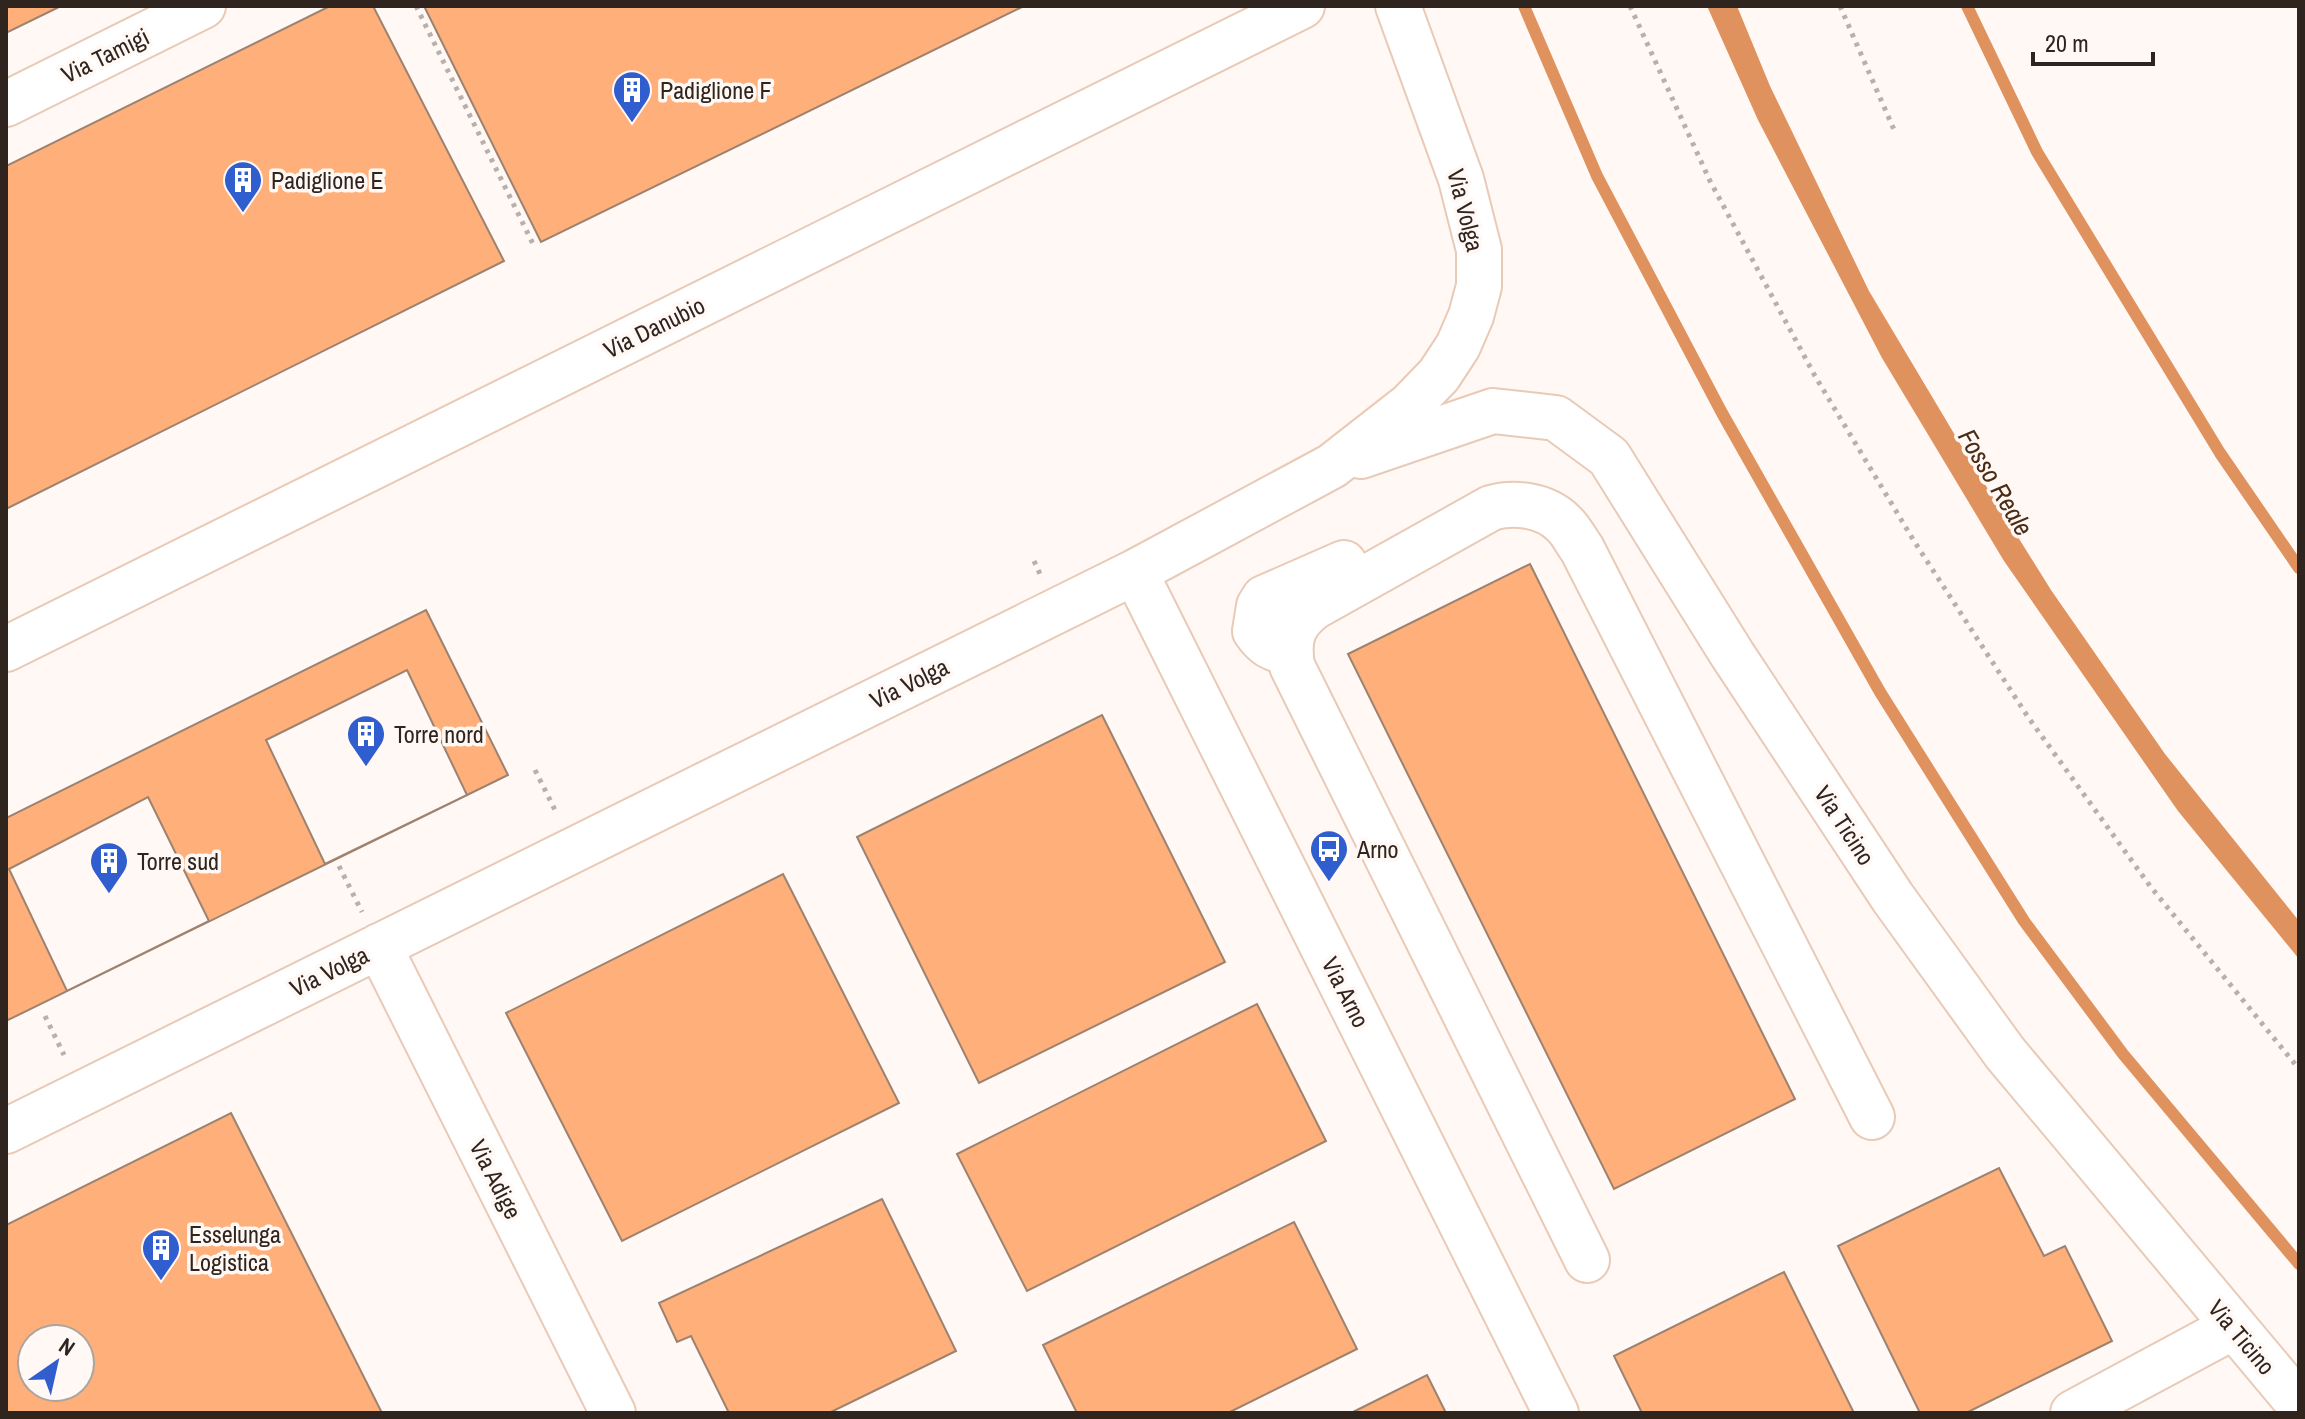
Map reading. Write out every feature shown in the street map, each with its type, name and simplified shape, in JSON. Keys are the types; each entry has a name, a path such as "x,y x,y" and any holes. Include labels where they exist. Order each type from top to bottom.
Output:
{"street":[{"name":"Via Tamigi","path":"6,104 203,6"},
{"name":"Via Danubio","path":"6,649 1302,6"},
{"name":"Via Volga","path":"6,1131 1135,572 1332,466 1410,405 1439,375 1458,346 1479,286 1479,250 1461,179 1398,6"},
{"name":"Via Ticino","path":"1332,466 1493,411 1556,418 1609,457 1732,654 1893,898 2005,1053 2299,1404"},
{"path":"1587,1260 1292,666 1290,653 1292,636 1299,619 1314,607 1491,508 1522,504 1562,521 1582,549 1872,1117"},
{"path":"1290,653 1269,648 1255,631 1259,606 1264,598 1355,560"},
{"name":"Via Arno","path":"1135,572 1556,1413"},
{"name":"Via Adige","path":"379,946 613,1413"},
{"path":"2073,1413 2233,1327"}],"path":[{"path":"416,6 535,248"},
{"path":"1630,6 1718,195 1815,376 1914,541 2028,717 2150,886 2299,1069"},
{"path":"1840,6 1895,132"}],"shaded area":[{"path":"1707,6 1737,6 1770,86 1869,291 2051,590 2165,754 2299,921 2299,959 2178,811 2004,561 1882,358 1758,120"}],"building":[{"path":"6,6 61,6 6,33"},
{"name":"Padiglione E","path":"330,6 373,6 504,261 6,509 6,166"},
{"name":"Padiglione F","path":"424,6 1024,6 541,242"},
{"path":"1530,564 1795,1099 1614,1189 1348,654"},
{"path":"426,610 508,775 6,1021 6,818"},
{"name":"Torre nord","path":"407,670 467,795 325,864 266,740"},
{"path":"1102,715 1225,962 979,1083 857,837"},
{"name":"Torre sud","path":"148,797 209,921 67,991 9,869"},
{"path":"783,874 899,1103 622,1241 506,1013"},
{"path":"1257,1004 1326,1141 1027,1291 957,1154"},
{"name":"Esselunga Logistica","path":"231,1113 382,1413 6,1413 6,1225"},
{"path":"1999,1168 2044,1256 2065,1246 2112,1341 1966,1413 1920,1413 1838,1246"},
{"path":"882,1199 956,1351 829,1413 729,1413 691,1336 677,1342 659,1303"},
{"path":"1294,1222 1357,1349 1228,1413 1077,1413 1043,1345"},
{"path":"1784,1272 1854,1413 1642,1413 1614,1356"},
{"path":"1427,1375 1446,1413 1351,1413"}],"waterway":[{"path":"1524,6 1597,176 1722,413 1880,692 2024,921 2123,1054 2299,1264"},
{"path":"1967,6 2037,152 2220,453 2299,568"}],"place":[{"name":"Padiglione F","path":"632,124"},
{"name":"Padiglione E","path":"243,214"},
{"name":"Torre nord","path":"366,768"},
{"name":"Arno","path":"1329,883"},
{"name":"Torre sud","path":"109,895"},
{"name":"Esselunga Logistica","path":"161,1282"}],"water label":[{"name":"Fosso Reale","path":"1996,482"}]}
